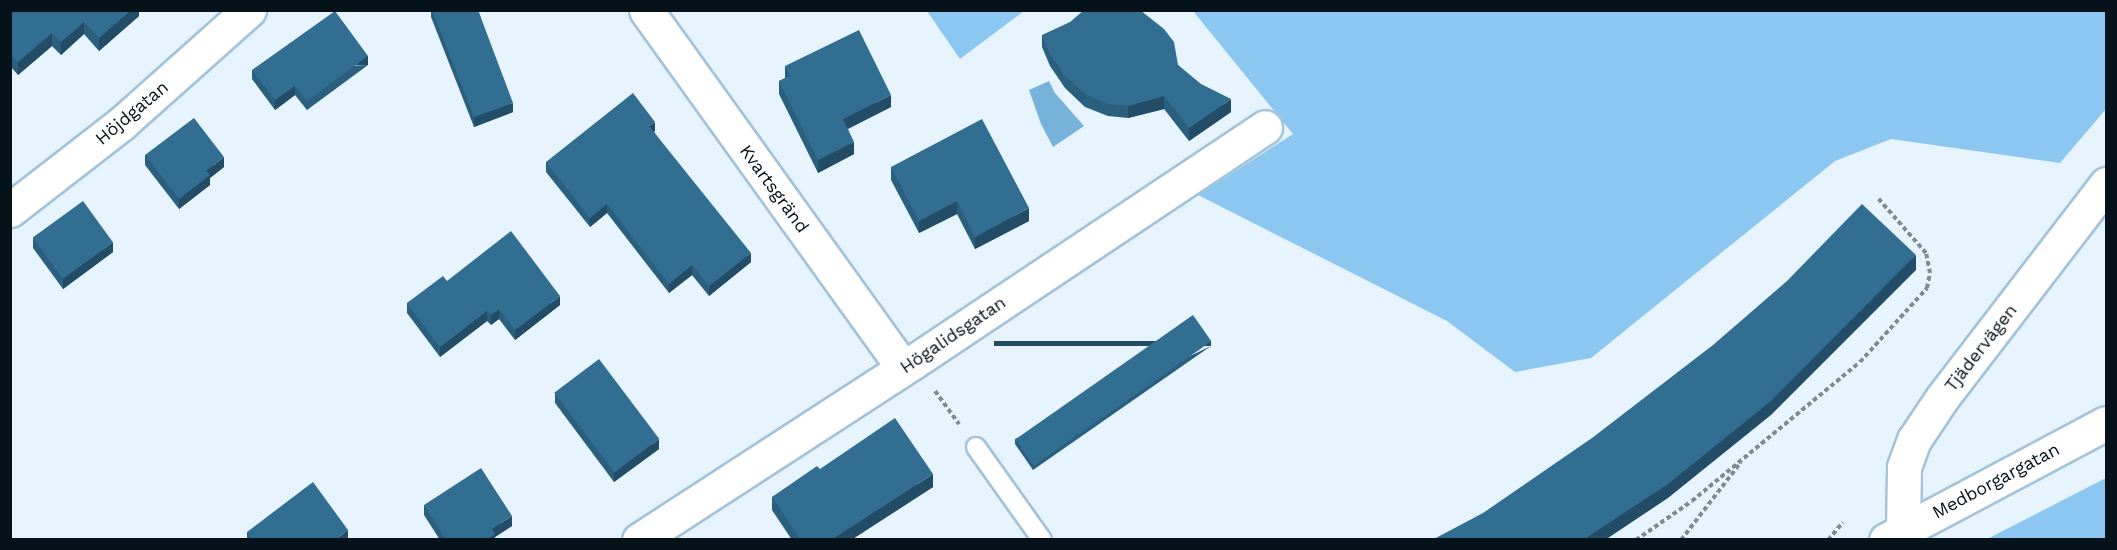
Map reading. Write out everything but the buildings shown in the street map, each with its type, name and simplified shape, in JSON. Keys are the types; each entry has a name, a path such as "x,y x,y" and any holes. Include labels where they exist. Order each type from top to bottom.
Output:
{"street":[{"name":"Höjdgatan","path":"10,210 122,123 249,10"},
{"name":"Kvartsgränd","path":"646,10 916,376"},
{"name":"Högalidsgatan","path":"639,540 916,376 1265,127"},
{"name":"Tjädervägen","path":"1894,535 1904,467 1914,440 1942,398 2106,184"},
{"name":"Medborgargatan","path":"1894,535 2106,423"}],"lane":[{"path":"975,447 1042,540"}],"path":[{"path":"1636,540 1692,501 1860,362 1926,288 1930,273 1926,254 1877,197"},
{"path":"916,376 975,447"},
{"path":"1681,540 1746,456"},
{"path":"1828,540 1843,522"}],"shaded area":[{"path":"927,11 1024,11 960,59"},
{"path":"1193,11 2106,11 2106,109 2060,163 1891,139 1835,161 1591,358 1515,372 1447,321 1198,195 1293,134"},
{"path":"1049,81 1055,93 1084,126 1053,147 1041,124 1029,90"},
{"path":"2106,478 2106,539 1987,539"}]}
